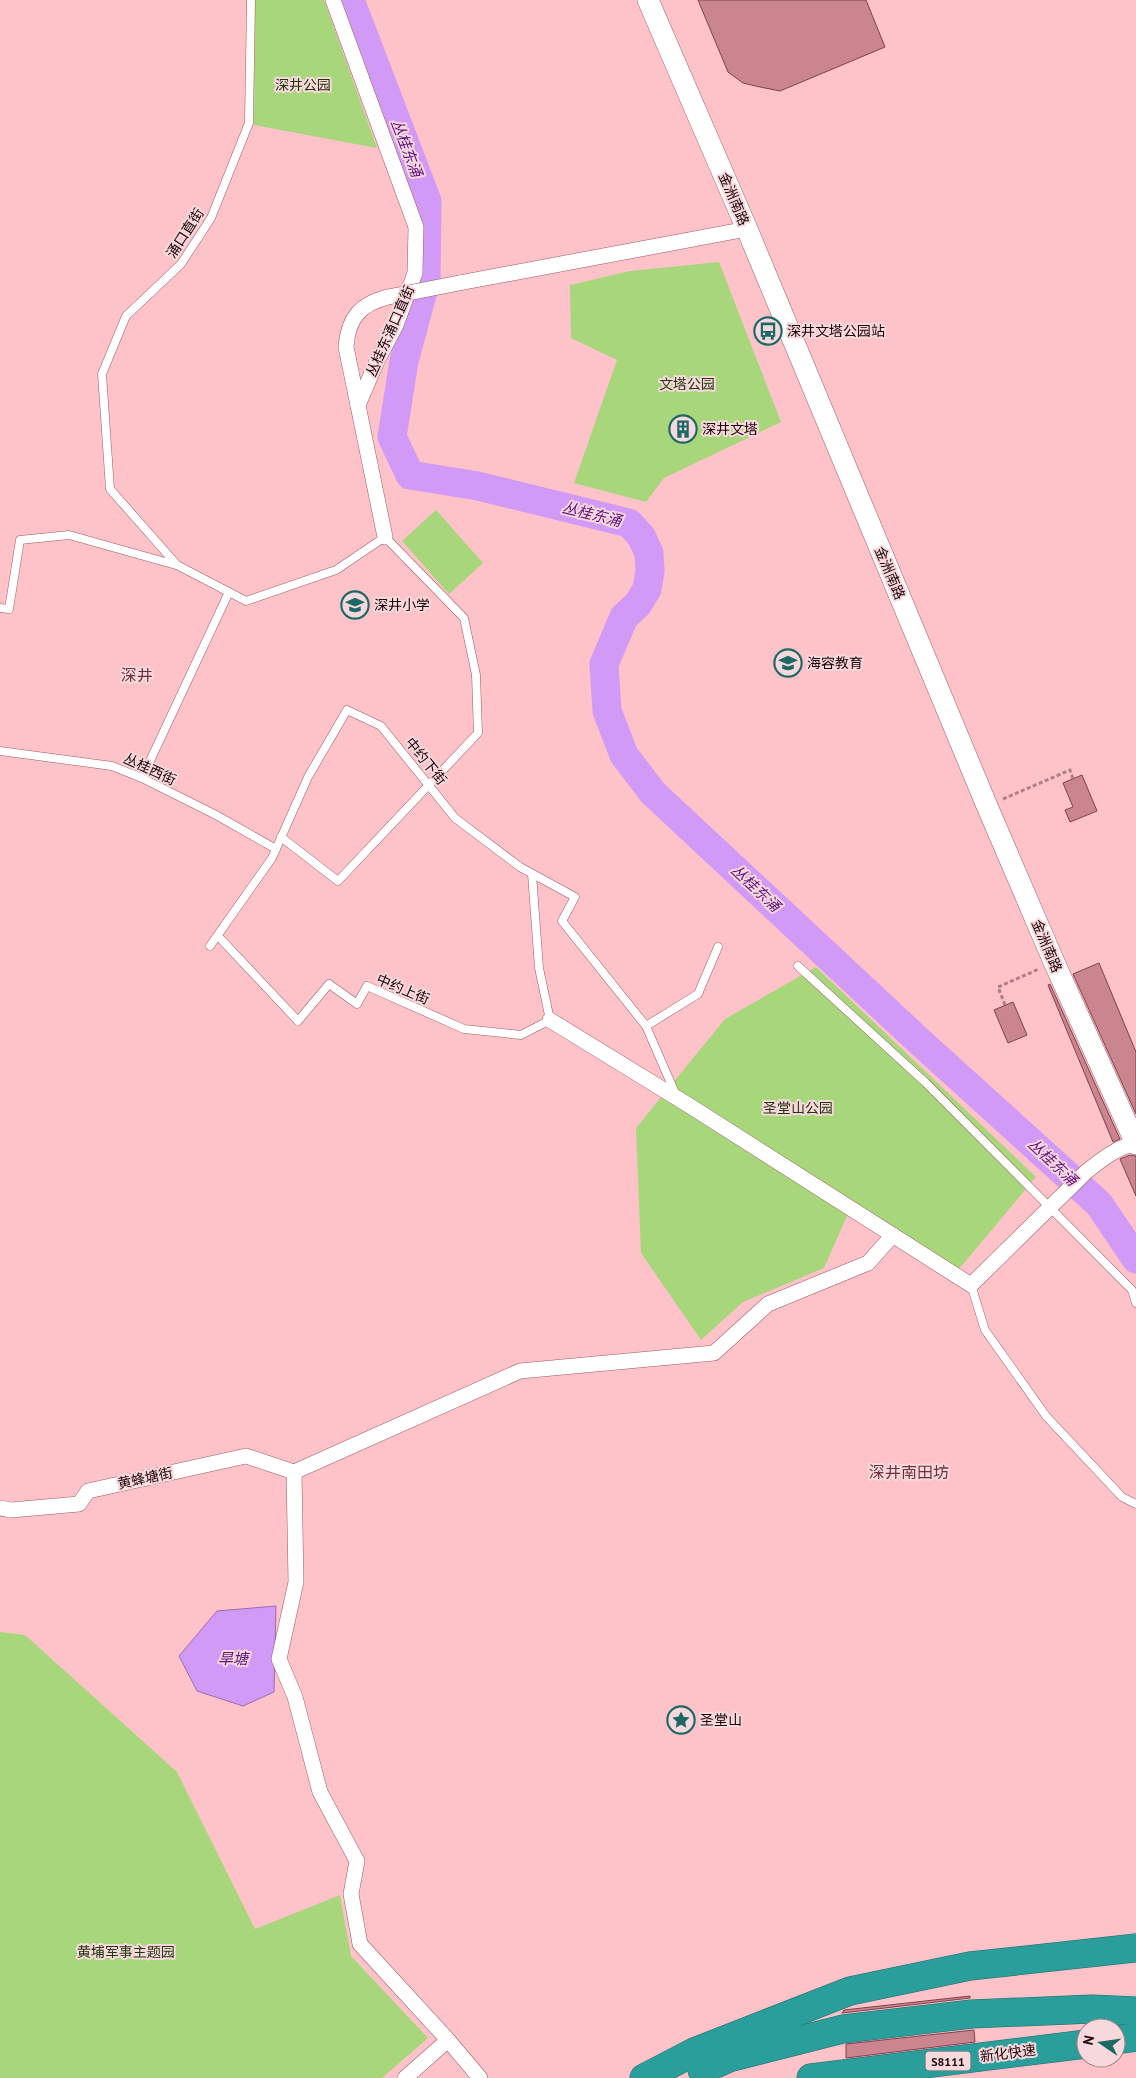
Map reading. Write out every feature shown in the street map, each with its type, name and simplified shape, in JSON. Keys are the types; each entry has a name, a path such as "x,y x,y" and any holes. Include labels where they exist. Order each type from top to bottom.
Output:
{"highway":[{"path":"644,2078 694,2052 850,1991 970,1966 1136,1948"},
{"path":"683,2078 729,2058 844,2030 972,2014 1092,2009 1136,2011"},
{"name":"新化快速","path":"811,2078 1076,2045"}],"main road":[{"name":"金洲南路","path":"648,0 747,229 987,806 1054,962 1136,1144"}],"street":[{"name":"丛桂东涌口直街","path":"334,0 416,227 415,273 396,325 377,361 358,405"},
{"path":"385,537 346,347 347,332 353,319 362,308 374,300 388,297 747,229"},
{"path":"550,1020 971,1285 1086,1172 1106,1155 1125,1146 1136,1144"},
{"path":"480,2078 448,2040 360,1944 351,1894 357,1861 320,1792 295,1697 278,1659 296,1582 294,1472 520,1371 714,1353 768,1304 868,1264 892,1235"},
{"name":"黄蜂塘街","path":"0,1508 11,1510 79,1504 88,1491 246,1456 294,1472"},
{"path":"405,2078 448,2040"}],"lane":[{"name":"涌口直街","path":"177,565 110,489 102,374 126,316 181,264 211,218 249,123 251,0"},
{"path":"0,608 10,610 20,540 69,535 177,565 246,601 336,570 385,537 464,618 476,675 478,733 338,882 281,837"},
{"path":"142,778 229,592"},
{"name":"中约下街","path":"210,946 272,858 308,777 347,710 382,726 455,818 532,874 575,896 562,921 646,1026"},
{"name":"丛桂西街","path":"0,751 112,766 142,778 216,815 276,849"},
{"path":"532,874 539,968 550,1020"},
{"name":"中约上街","path":"218,936 298,1021 329,984 357,1004 367,986 464,1029 521,1034 550,1020"},
{"path":"678,1099 646,1026 698,994 718,947"},
{"path":"798,966 926,1083 1050,1206 1132,1290 1136,1303"},
{"path":"971,1285 984,1330 1046,1416 1122,1497 1136,1504"}],"path":[{"path":"987,806 1070,770 1073,778"},
{"path":"1005,1005 998,987 1054,962"}],"green space":[{"name":"深井公园","path":"255,0 324,0 377,148 254,125"},
{"name":"文塔公园","path":"719,262 781,422 664,478 646,502 574,483 617,360 571,338 570,285 630,271"},
{"path":"436,510 483,563 449,594 402,541"},
{"name":"圣堂山公园","path":"816,967 1036,1177 959,1269 851,1207 824,1268 743,1302 701,1340 641,1253 636,1128 725,1019"},
{"name":"黄埔军事主题园","path":"0,1632 25,1635 177,1772 255,1929 340,1895 351,1956 428,2038 382,2078 0,2078"}],"water":[{"name":"旱塘","path":"276,1606 274,1692 243,1706 197,1691 179,1656 217,1611"}],"building":[{"path":"698,0 866,0 885,47 780,91 743,83 728,72"},
{"name":"深井文塔","path":"681,420 689,421 692,431 686,438 677,436 675,427"},
{"path":"1082,775 1097,811 1070,822 1065,810 1073,807 1063,783"},
{"path":"1099,963 1136,1052 1136,1114 1073,974"},
{"path":"1050,984 1120,1139 1113,1142 1048,985"},
{"path":"1013,1002 1027,1035 1008,1043 994,1010"},
{"path":"1130,1155 1136,1156 1136,1196 1120,1159"},
{"path":"970,1996 970,1998 842,2013 844,2010"},
{"path":"974,2030 975,2042 846,2058 846,2044"}],"waterway":[{"name":"丛桂东涌","path":"350,0 427,201 426,280 404,361 392,437 410,475 478,486 629,523 641,536 649,553 650,571 647,589 638,604 624,617 604,664 607,711 624,755 653,793 919,1041 1099,1204 1136,1259"}],"place":[{"name":"深井文塔公园站","path":"768,331"},
{"name":"深井文塔","path":"683,429"},
{"name":"深井小学","path":"355,605"},
{"name":"海容教育","path":"788,663"},
{"name":"圣堂山","path":"681,1720"}],"district":[{"name":"深井","path":"137,675"},
{"name":"深井南田坊","path":"909,1472"}]}
